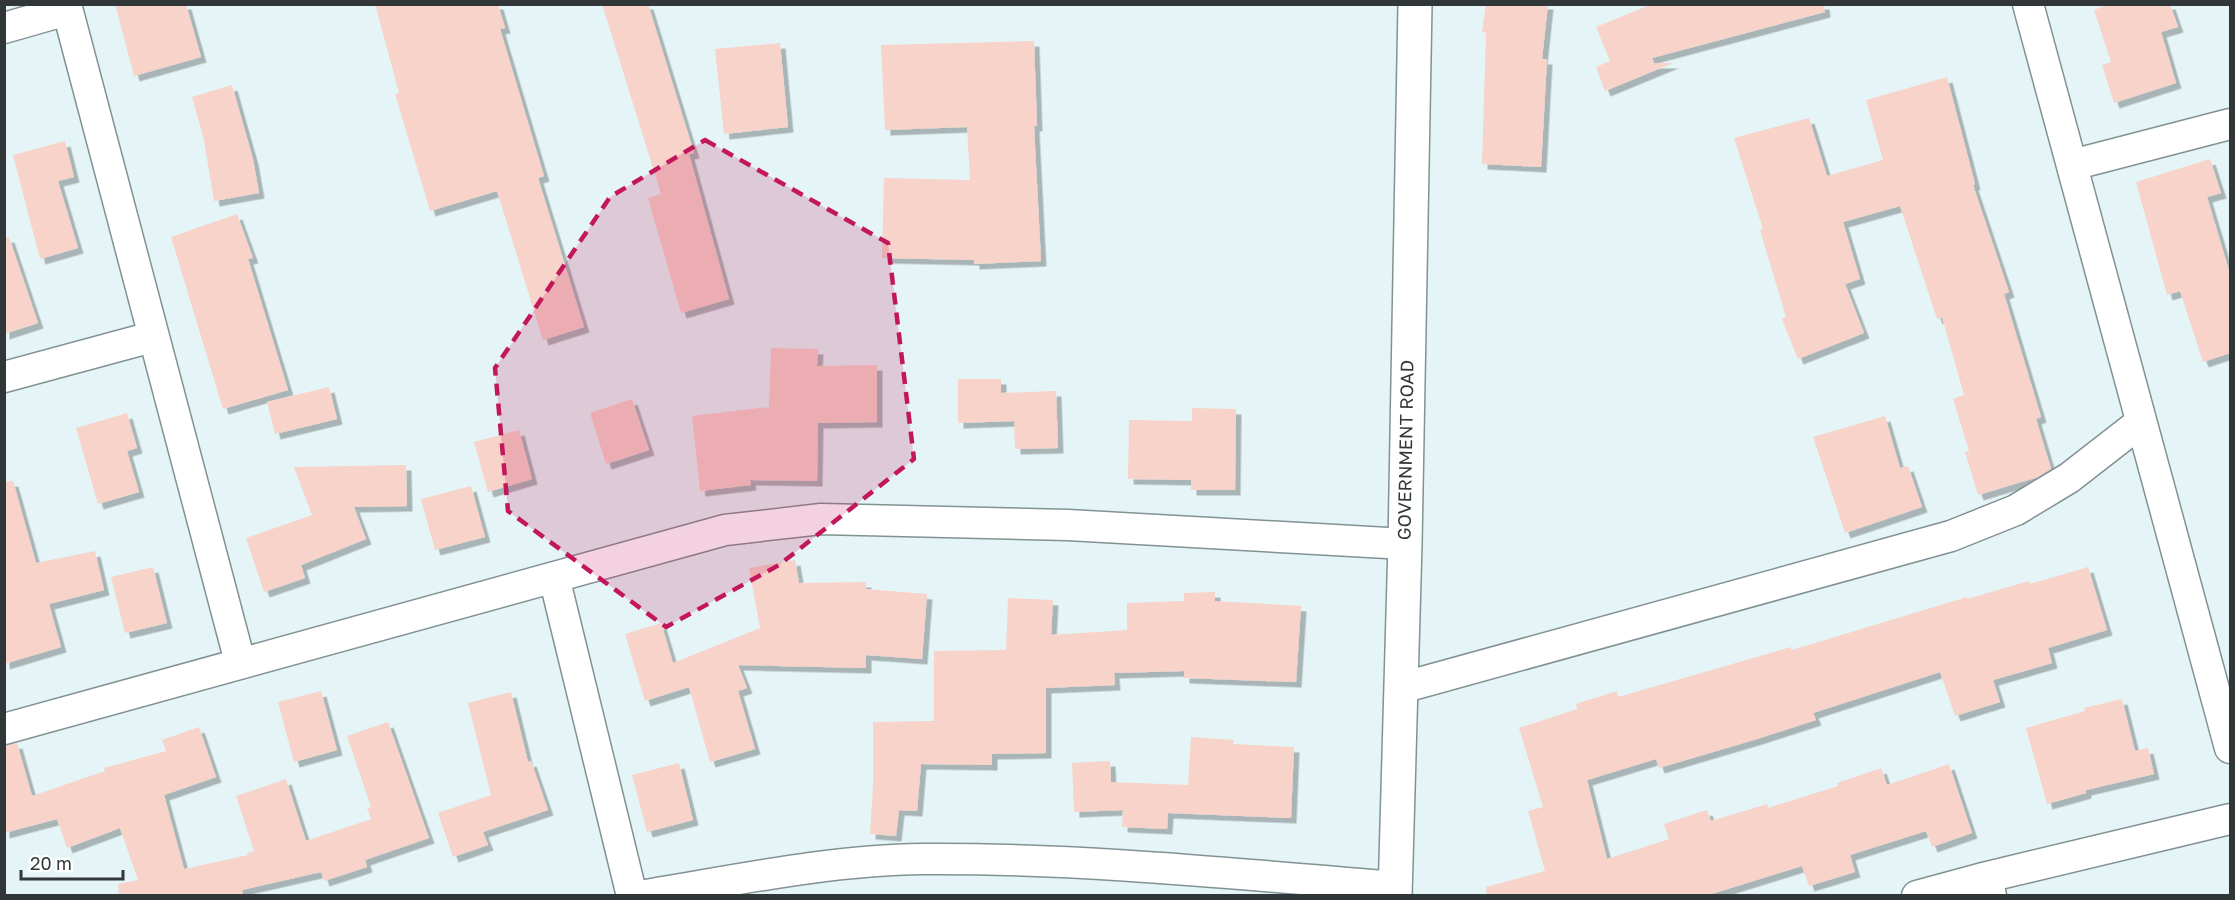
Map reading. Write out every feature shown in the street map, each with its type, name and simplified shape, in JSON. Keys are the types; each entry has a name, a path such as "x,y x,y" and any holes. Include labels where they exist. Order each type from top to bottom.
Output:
{"street":[{"name":"GOVERNMENT ROAD","path":"1395,891 1405,544 1415,4"},
{"path":"2028,4 2230,748"},
{"path":"4,28 67,7 152,337 240,662"},
{"path":"2072,165 2230,124"},
{"path":"4,377 152,337"},
{"path":"1401,688 1951,536 2016,510 2069,478 2141,422"},
{"path":"4,729 725,530 821,519 1068,525 1405,544"},
{"path":"554,577 632,896"},
{"path":"1917,896 1989,886 2230,819"},
{"path":"639,896 807,869 921,859 1127,865 1395,891"}],"highlighted area":[{"path":"705,140 888,243 914,459 779,565 666,627 508,511 495,368 610,197"}],"building":[{"path":"115,4 186,4 201,57 134,76"},
{"path":"375,4 498,4 505,28 500,29 544,176 538,178 584,327 543,340 497,191 430,211 395,94 399,93"},
{"path":"602,4 648,4 694,153 689,154 729,299 681,313 648,198 661,194"},
{"path":"1486,4 1548,4 1542,59 1547,59 1541,167 1482,164 1486,33 1482,32"},
{"path":"1652,4 1824,4 1825,12 1652,58 1654,63 1673,63 1605,91 1596,67 1610,61 1596,27"},
{"path":"2109,4 2170,4 2178,27 2161,32 2176,83 2114,103 2102,65 2111,62 2094,10"},
{"path":"1034,41 1037,126 1034,126 1041,261 974,264 974,260 882,258 884,178 970,180 967,127 885,130 881,45"},
{"path":"780,43 788,127 724,134 715,49"},
{"path":"1947,77 1975,184 1973,185 2009,292 2004,294 2041,417 2036,419 2051,469 2038,477 1978,495 1965,452 1969,451 1953,399 1964,395 1942,317 1937,319 1900,206 1843,222 1860,279 1845,284 1864,333 1798,359 1782,319 1786,317 1760,230 1763,229 1734,138 1809,118 1827,176 1883,160 1866,100"},
{"path":"232,85 253,159 259,193 214,201 204,140 192,97"},
{"path":"65,141 74,177 58,181 78,248 40,259 13,155"},
{"path":"2210,159 2221,193 2207,197 2230,274 2230,353 2203,362 2180,291 2167,295 2136,182"},
{"path":"237,214 253,258 248,259 288,390 223,409 171,237"},
{"path":"9,237 38,323 4,334 4,238"},
{"path":"771,348 818,349 817,366 877,365 877,422 818,423 817,481 750,480 751,485 700,491 692,416 769,407"},
{"path":"958,379 1001,379 1001,393 1056,391 1058,448 1015,449 1014,421 958,423"},
{"path":"329,387 337,419 275,434 267,402"},
{"path":"632,399 649,450 606,464 590,413"},
{"path":"1192,408 1236,409 1235,490 1191,490 1191,480 1128,479 1129,420 1192,421"},
{"path":"127,413 137,448 127,451 139,492 98,504 76,428"},
{"path":"1885,416 1900,468 1908,466 1922,507 1845,533 1813,437"},
{"path":"519,430 532,479 488,492 474,442"},
{"path":"406,465 407,506 354,507 366,539 301,565 305,578 264,592 246,538 312,515 294,467"},
{"path":"13,481 36,563 95,551 104,590 49,604 61,647 4,664 4,482"},
{"path":"471,486 485,537 435,550 421,499"},
{"path":"795,560 799,583 866,582 866,589 927,594 922,659 866,655 866,668 738,665 747,688 738,691 755,749 710,762 689,687 645,701 625,634 661,623 673,663 760,628 749,568"},
{"path":"153,567 167,623 125,633 111,577"},
{"path":"2088,567 2107,630 2048,648 2052,663 1993,680 2000,702 1955,716 1940,672 1813,713 1816,720 1757,739 1659,768 1656,759 1587,780 1607,859 1669,839 1664,824 1707,810 1711,821 1767,804 1768,808 1838,786 1837,783 1881,768 1887,785 1949,764 1972,833 1932,847 1926,831 1850,855 1855,872 1809,886 1802,866 1705,896 1487,896 1486,887 1545,871 1528,811 1543,807 1519,728 1577,709 1576,704 1617,691 1618,697 1791,647 1792,650 1967,597 1967,599 2029,581 2030,584"},
{"path":"1215,592 1215,601 1301,606 1296,682 1184,678 1184,671 1114,673 1115,685 1046,688 1046,753 992,754 992,765 921,764 917,811 899,810 896,836 870,834 873,722 934,721 934,651 1006,650 1008,598 1053,600 1051,635 1127,630 1127,603 1184,601 1184,593"},
{"path":"321,691 337,750 294,762 278,702"},
{"path":"511,692 528,762 531,761 548,810 483,832 488,845 453,857 438,813 491,795 468,703"},
{"path":"2122,699 2135,751 2148,748 2154,774 2086,790 2086,793 2047,804 2026,728 2085,711 2084,708"},
{"path":"388,722 429,838 365,860 367,867 324,881 321,872 242,890 243,896 119,896 118,884 138,880 120,828 67,848 57,819 4,833 4,746 17,743 32,796 105,771 104,768 166,751 162,740 199,727 216,777 164,795 184,869 248,855 247,853 254,851 236,796 286,779 306,841 371,819 367,808 371,807 347,736"},
{"path":"1191,737 1234,740 1233,744 1294,747 1291,818 1168,813 1167,829 1122,827 1123,810 1074,812 1072,763 1110,761 1111,782 1188,785"},
{"path":"679,763 693,820 647,832 632,775"}]}
